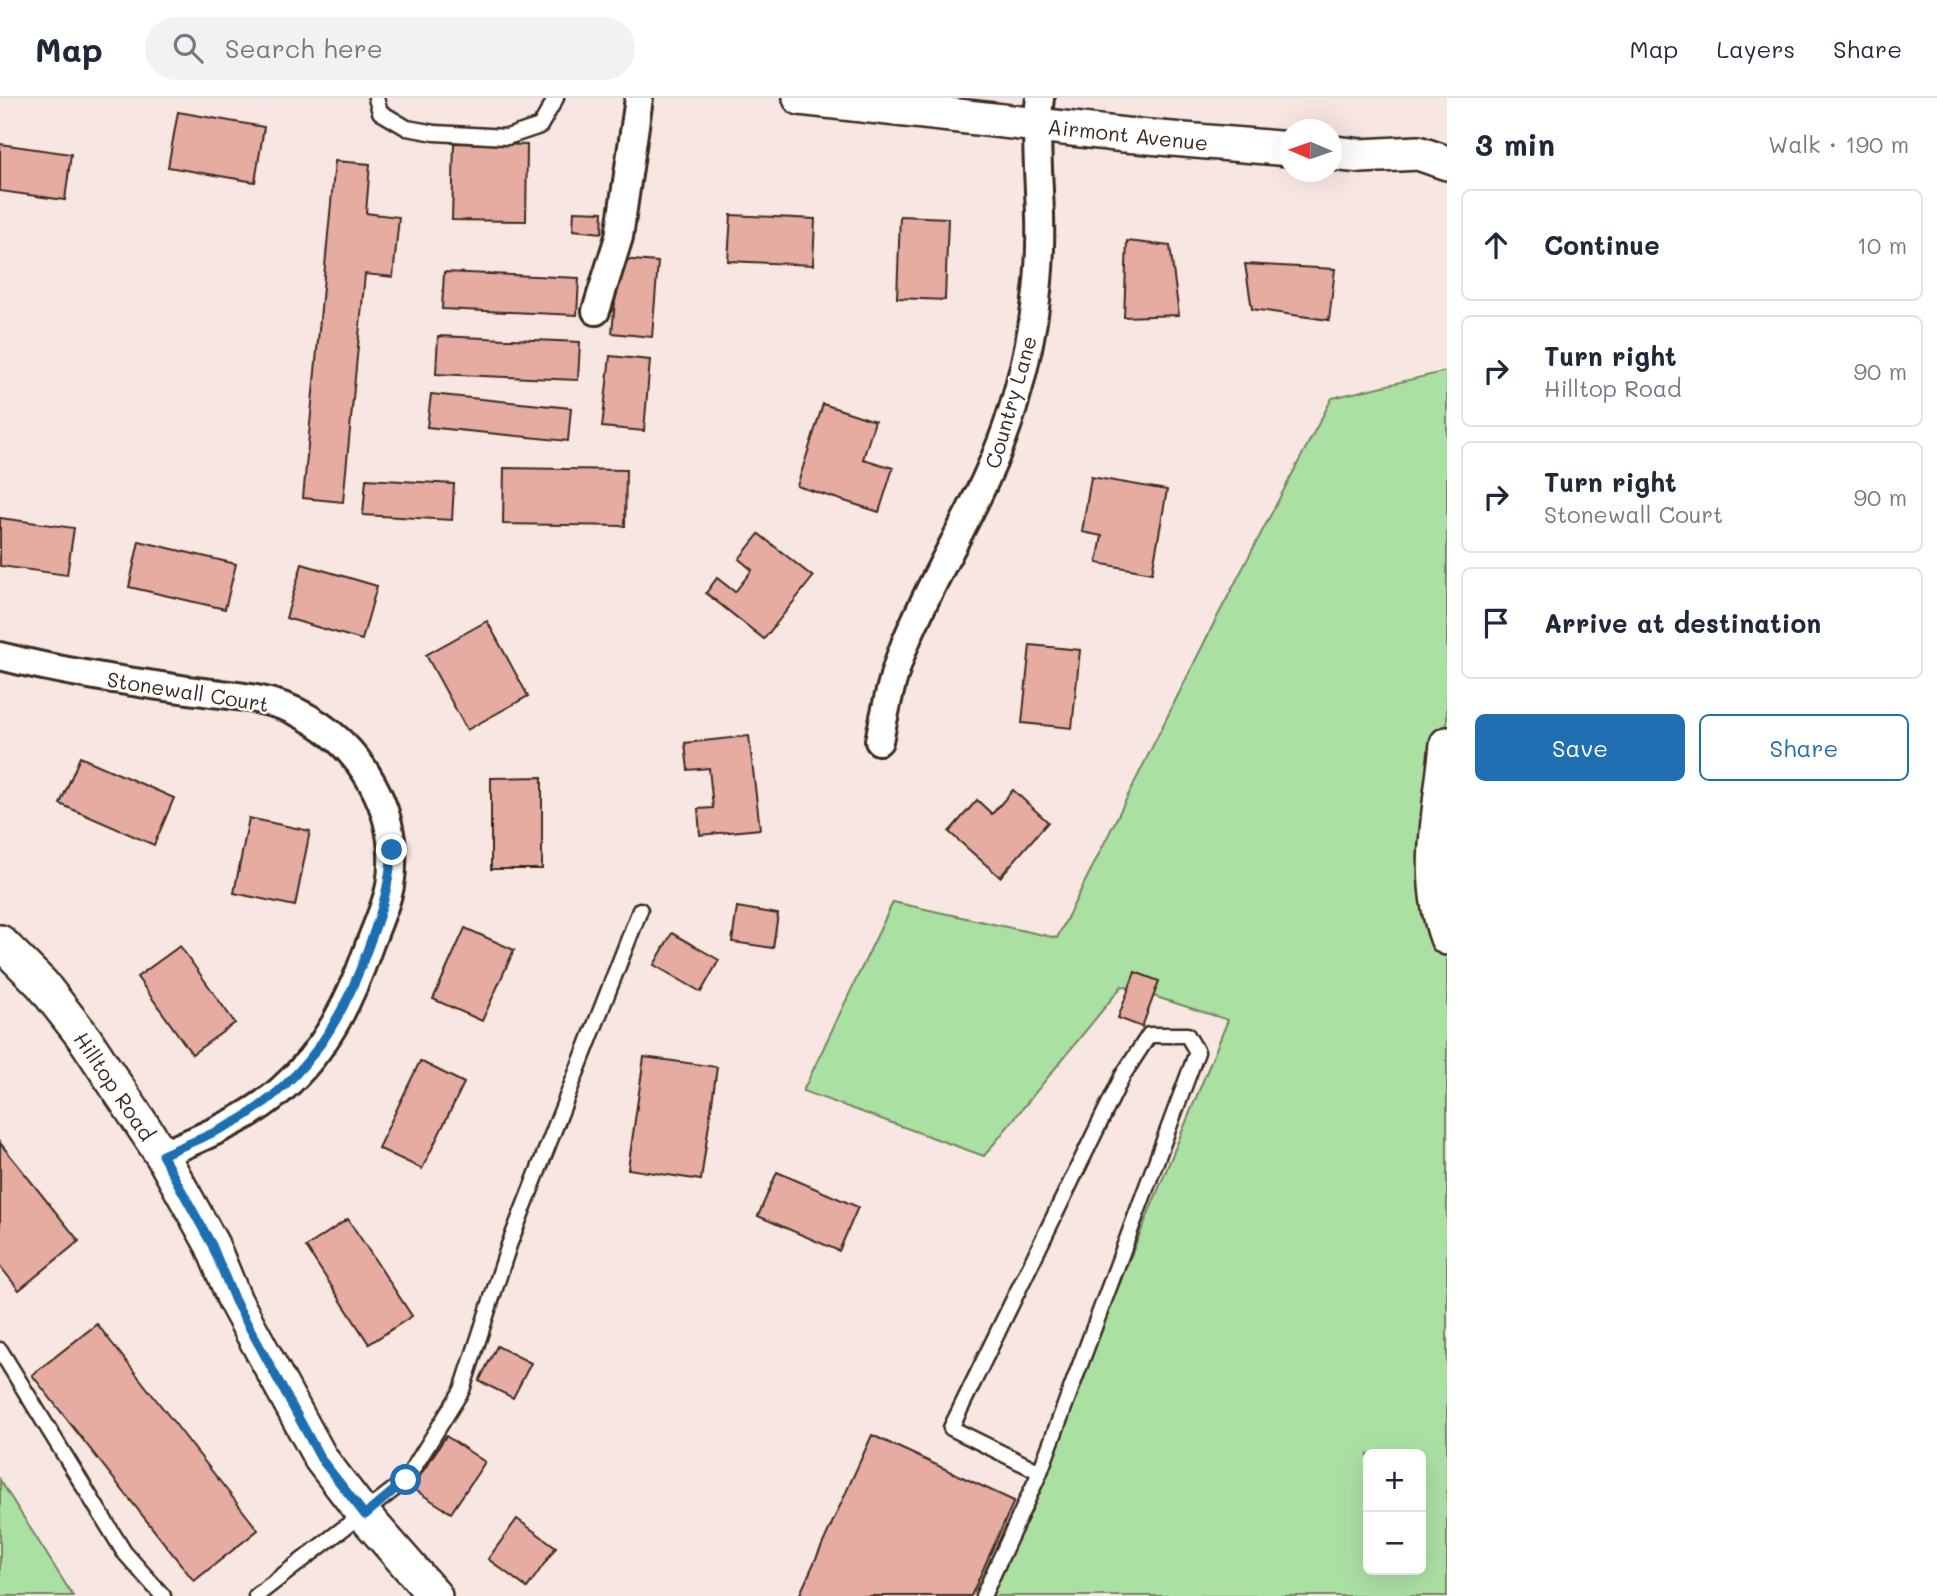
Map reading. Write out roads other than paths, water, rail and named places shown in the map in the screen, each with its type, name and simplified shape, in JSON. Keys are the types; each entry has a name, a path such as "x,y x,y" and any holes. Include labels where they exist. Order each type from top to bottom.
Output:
{"street":[{"path":"596,311 619,237 639,98"},
{"name":"Airmont Avenue","path":"800,98 1038,111 1279,147"},
{"name":"Country Lane","path":"879,741 889,692 905,643 993,467 1013,406 1031,327 1040,247 1038,111"},
{"path":"1346,154 1418,153 1447,163"},
{"name":"Stonewall Court","path":"0,656 57,671 260,700 295,711 329,730 355,755 374,783 387,817 392,850 390,887 355,986 336,1024 311,1059 281,1090 243,1118 162,1155"},
{"path":"1447,744 1434,877 1439,918 1447,938"},
{"name":"Hilltop Road","path":"0,942 41,984 85,1040 162,1155 212,1245 235,1301 321,1459 435,1596"}],"lane":[{"path":"376,98 380,112 407,128 507,137 540,127 556,98"},
{"path":"256,1596 365,1515 406,1480 463,1390 509,1245 640,910"},
{"path":"983,1596 1040,1472 1198,1052 1187,1035 1149,1035 1123,1075 951,1428 1040,1472"},
{"path":"0,1350 124,1552 163,1596"}]}
